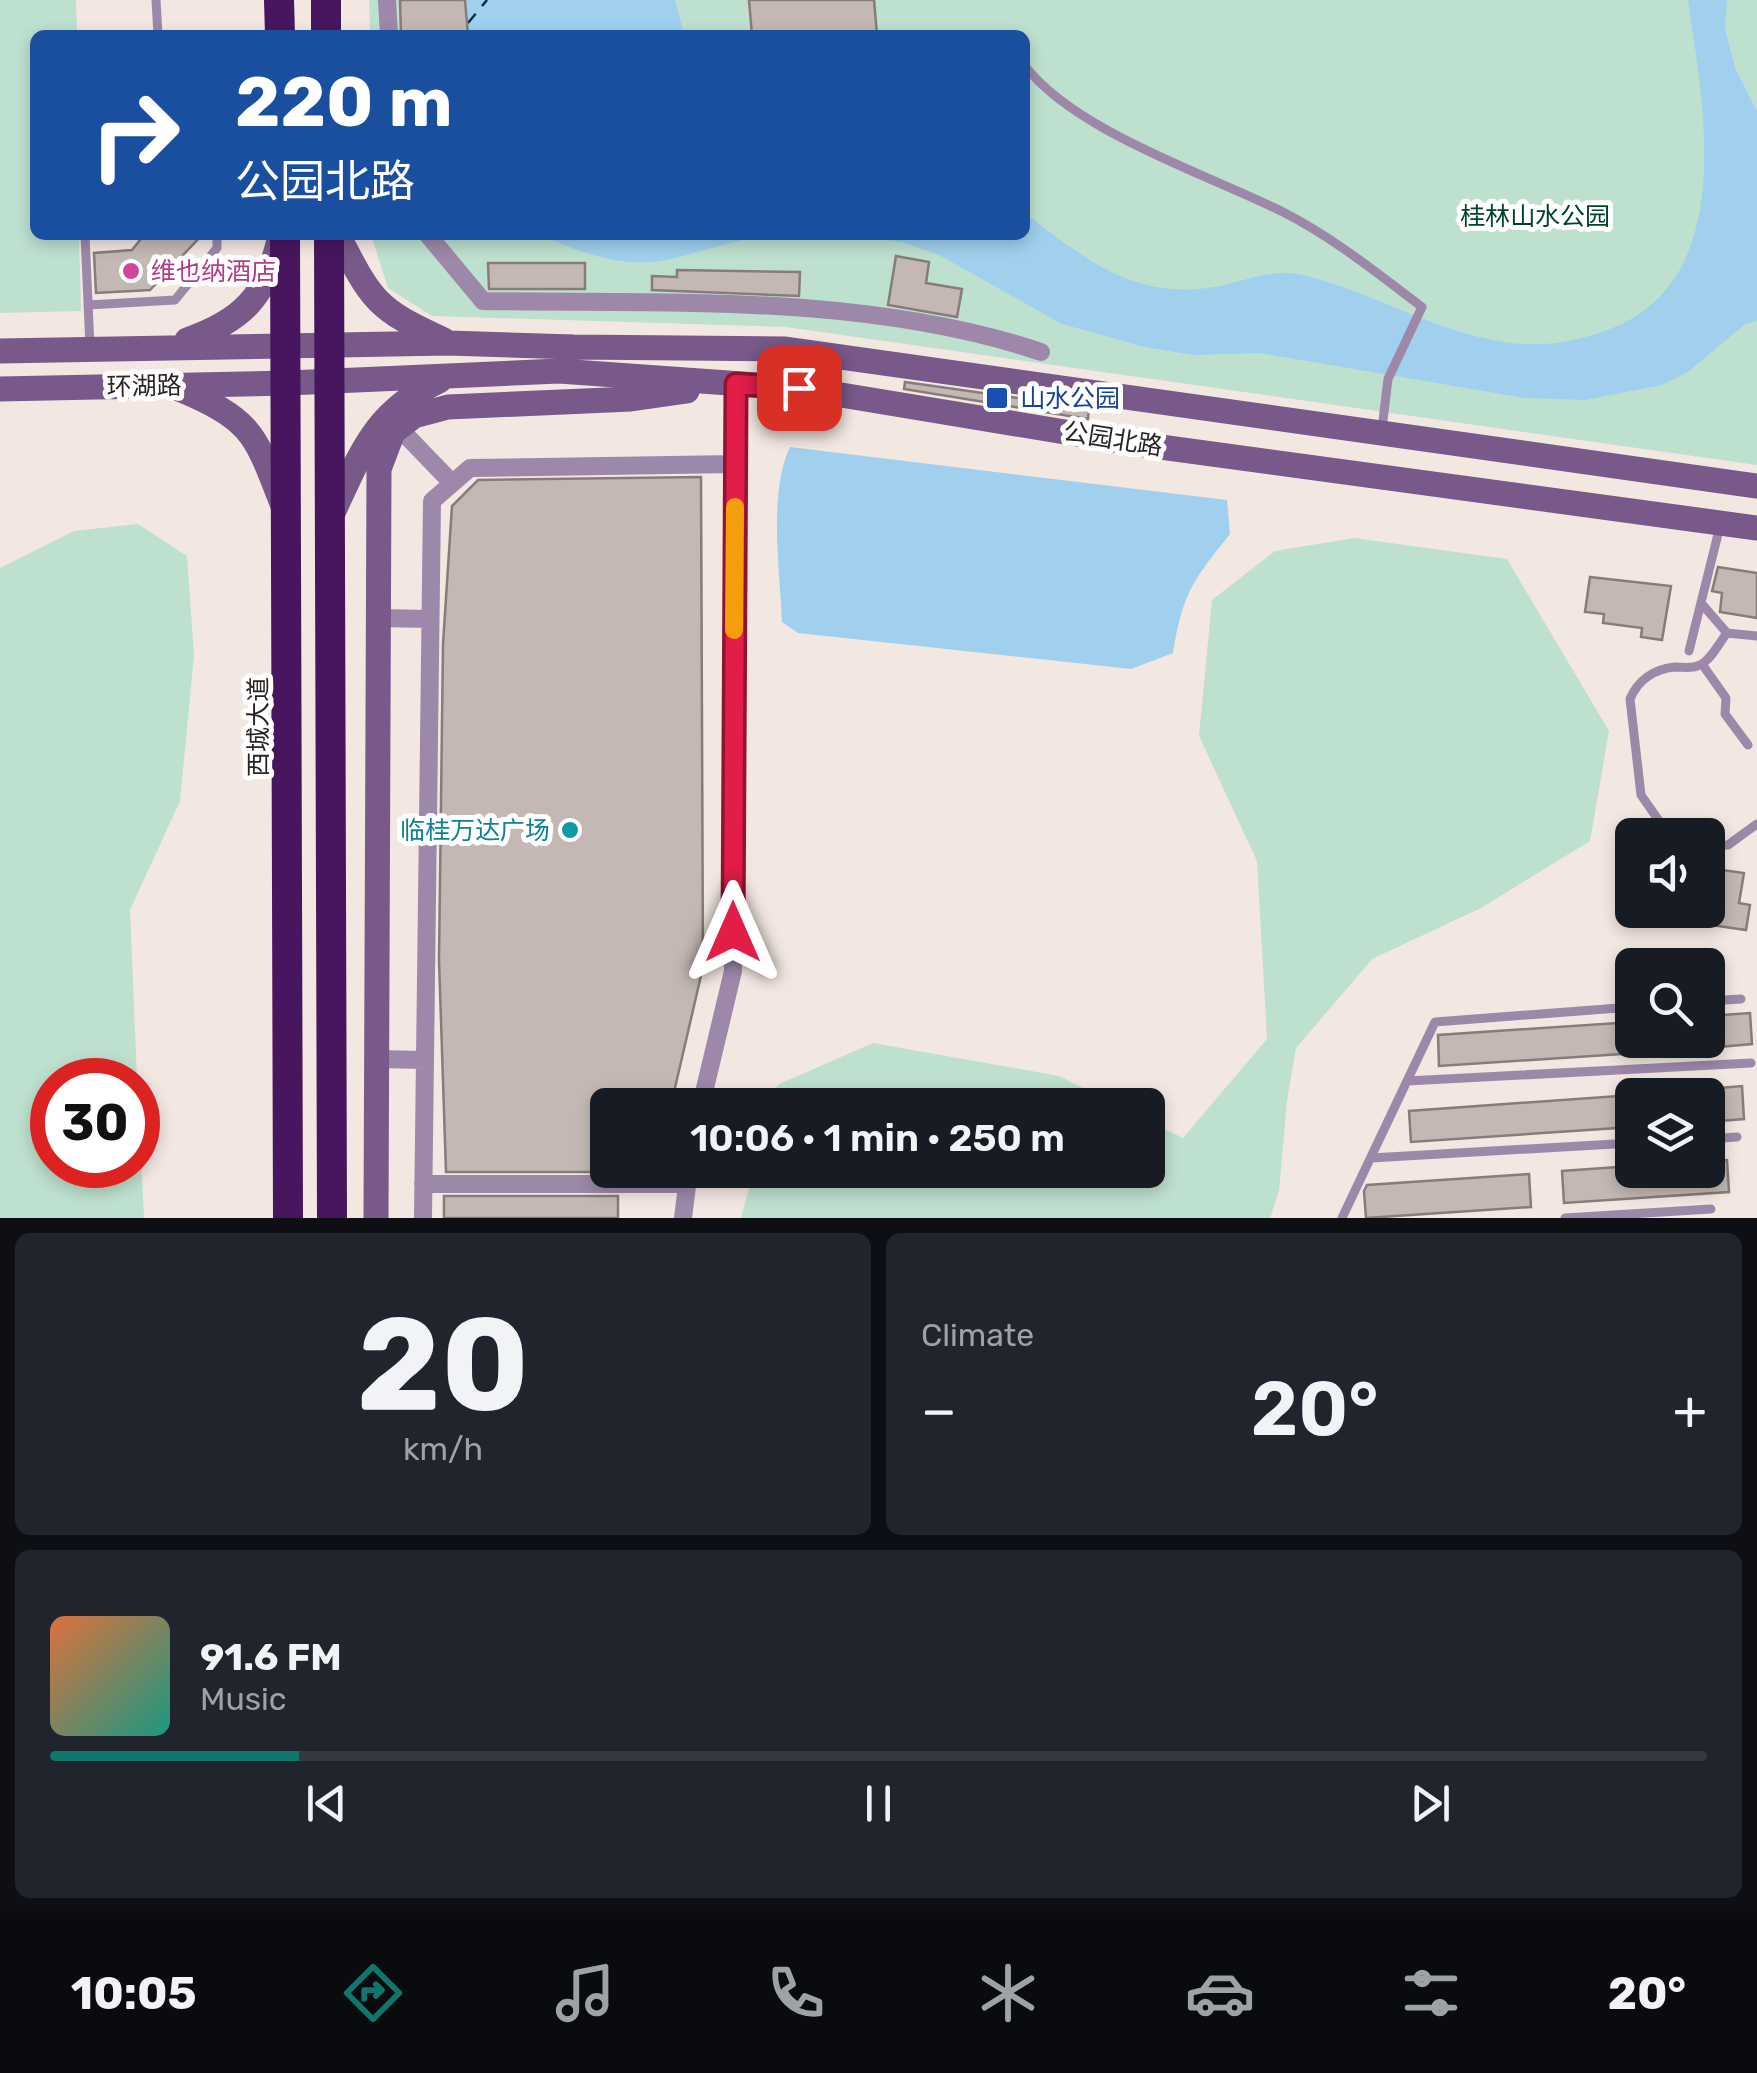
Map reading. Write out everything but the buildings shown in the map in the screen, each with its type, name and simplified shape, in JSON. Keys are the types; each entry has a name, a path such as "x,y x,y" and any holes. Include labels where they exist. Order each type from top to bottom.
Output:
{"highway":[{"path":"280,0 280,30"},
{"path":"326,0 326,30"},
{"name":"西城大道","path":"282,240 288,344 288,1218"},
{"path":"330,240 332,1218"}],"main road":[{"path":"165,347 215,330 238,316 262,290 281,240"},
{"path":"341,240 370,296 395,318 449,342"},
{"name":"公园北路","path":"288,344 449,342 784,349 1757,486"},
{"name":"环湖路","path":"0,351 288,344"},
{"name":"公园北路","path":"288,383 559,371 799,388 1130,443 1757,528"},
{"path":"331,518 372,432 407,396 449,376"},
{"name":"环湖路","path":"0,388 288,383"},
{"path":"376,1218 378,469 393,432 414,416 448,406 631,399 736,384"},
{"path":"170,385 220,406 252,432 288,517"}],"street":[{"path":"387,0 389,30"},
{"path":"432,240 483,301 812,306 1008,341 1042,352"},
{"path":"705,1088 733,971 736,384"},
{"path":"399,428 452,484"},
{"path":"423,1218 432,502 470,468 735,464"},
{"path":"378,618 430,619"},
{"path":"376,1059 425,1060"},
{"path":"424,1184 590,1180"},
{"path":"683,1218 686,1188"}],"lane":[{"path":"156,0 158,30"},
{"path":"1030,71 1057,99 1107,130 1284,213 1338,243 1422,308 1388,379 1382,434"},
{"path":"85,240 90,349"},
{"path":"88,305 175,300 218,248 217,240"},
{"path":"1689,651 1720,524"},
{"path":"1701,603 1727,633 1757,636"},
{"path":"1657,818 1641,796 1630,699 1652,674 1702,664 1727,633"},
{"path":"1702,664 1726,698 1725,714 1748,745"},
{"path":"1725,845 1757,824"},
{"path":"1725,1000 1741,999"},
{"path":"1342,1218 1435,1022 1615,1008"},
{"path":"1407,1081 1751,1063"},
{"path":"1725,1138 1737,1137"},
{"path":"1371,1158 1615,1144"},
{"path":"1565,1218 1710,1210"}],"green space":[{"path":"0,0 76,0 77,30 30,30 30,240 79,240 81,311 0,313"},
{"name":"桂林山水公园","path":"369,0 1757,0 1757,465 786,327 432,316 388,288 373,240 1030,240 1030,30 370,30"},
{"path":"138,524 187,556 194,656 180,801 130,910 136,1058 30,1058 30,1188 143,1188 144,1218 0,1218 0,568 74,531"},
{"path":"1354,538 1507,559 1609,731 1590,841 1481,908 1372,959 1296,1048 1279,1191 1270,1218 741,1218 749,1188 1165,1188 1165,1129 1183,1138 1267,1039 1257,861 1199,736 1212,600 1275,551"},
{"path":"873,1043 1059,1076 1083,1088 776,1088"}],"water":[{"path":"465,0 675,0 683,30 468,30"},
{"path":"1688,0 1727,0 1725,29 1735,68 1757,111 1757,320 1744,325 1688,372 1662,385 1585,400 1525,398 1259,353 1193,355 1145,347 1062,324 939,255 888,240 1030,240 1030,217 1109,271 1155,287 1207,288 1290,273 1329,282 1478,337 1533,344 1588,337 1615,327 1654,302 1680,269 1696,228 1703,183 1700,88"},
{"path":"554,240 746,240 655,262 621,261"},
{"path":"790,447 1227,500 1230,534 1191,588 1173,653 1131,669 798,633 782,622 778,556 779,487"}],"ferry route":[{"path":"468,23 487,0"}],"slow traffic":[{"path":"734,630 735,507"}],"place":[{"name":"维也纳酒店","path":"131,271"},
{"name":"山水公园","path":"997,398"},
{"name":"临桂万达广场","path":"570,830"}],"route":[{"path":"733,932 736,384 799,388"}]}
